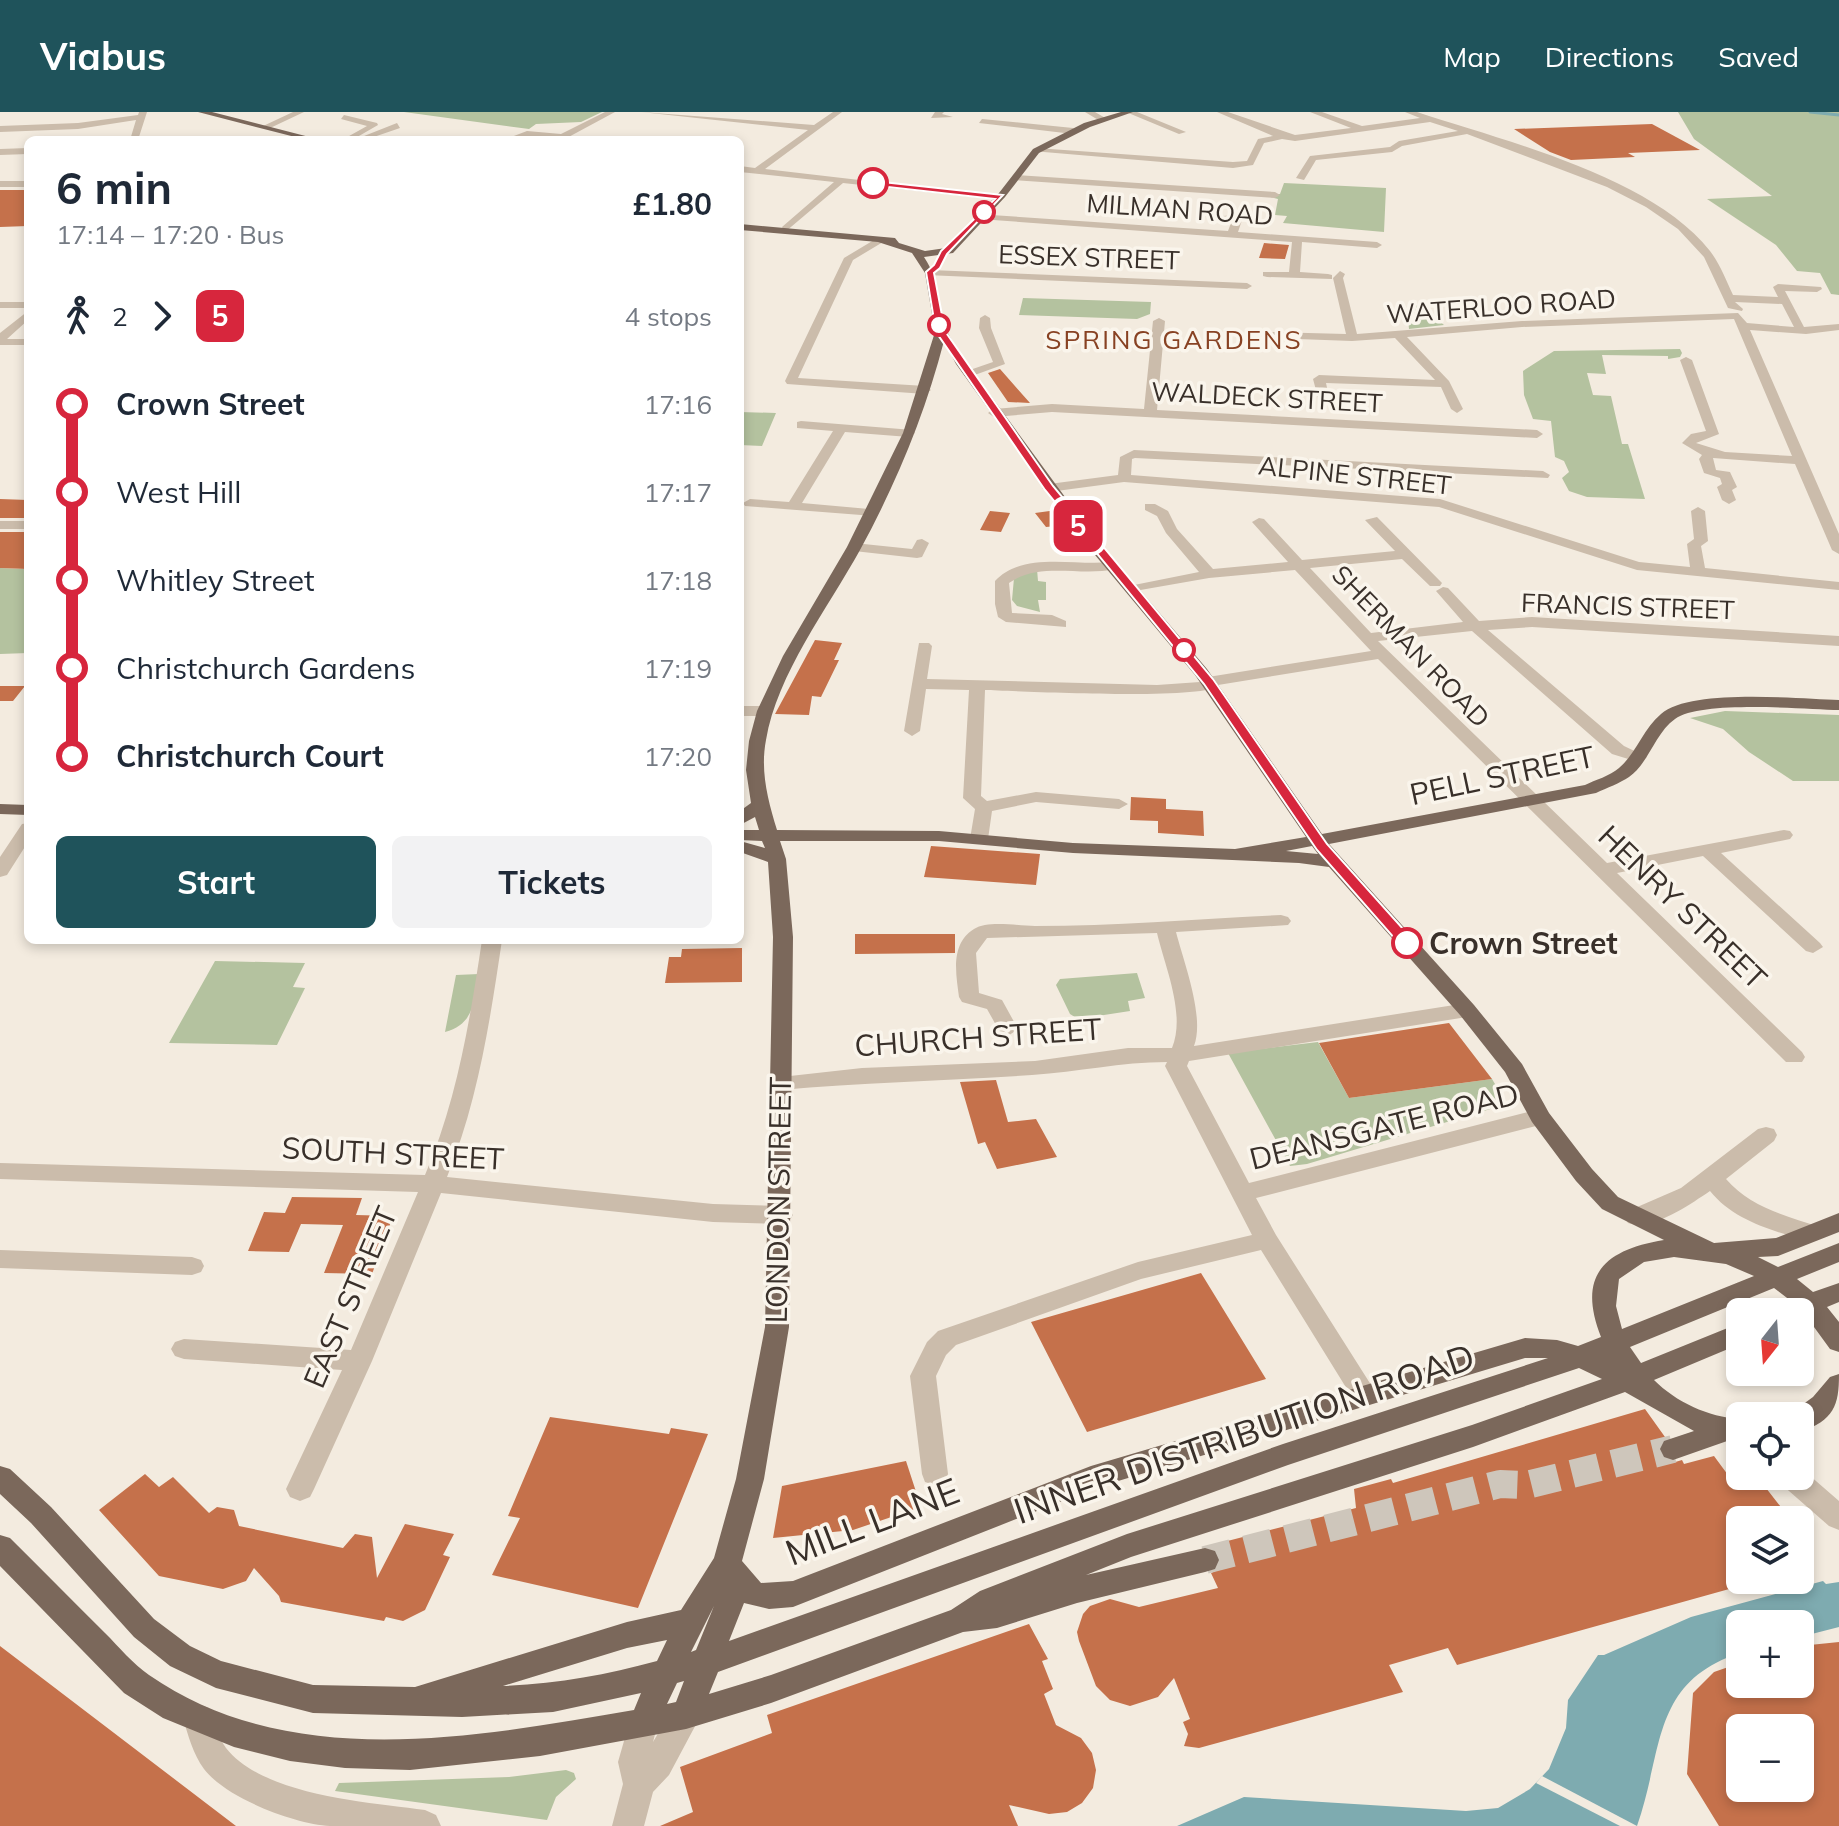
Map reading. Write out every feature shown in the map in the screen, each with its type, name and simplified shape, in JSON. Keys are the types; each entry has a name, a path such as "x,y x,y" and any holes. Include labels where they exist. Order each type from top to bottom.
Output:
{"main road":[{"path":"202,112 300,136"},
{"path":"930,272 961,235 1000,197 1036,151 1073,131 1129,112"},
{"path":"744,227 881,240 947,250"},
{"path":"921,247 961,235"},
{"path":"921,247 947,250"},
{"path":"921,247 930,272 941,332 950,341 994,413 1110,566 1134,589 1210,684 1317,840 1467,1010 1514,1069 1540,1117 1584,1175 1610,1203 1704,1248 1753,1265 1802,1297 1821,1315 1839,1342"},
{"name":"LONDON STREET","path":"643,1723 698,1605 727,1563 750,1479 777,1327 783,937 777,859 760,805 755,770 757,741 765,711 815,613 854,547 909,433 941,332"},
{"name":"PELL STREET","path":"1317,840 1577,793 1625,772 1659,725 1669,715 1688,706 1726,703 1839,705"},
{"path":"744,817 760,805"},
{"path":"0,809 24,810"},
{"name":"PELL STREET","path":"1336,862 1345,849 1384,829"},
{"path":"744,835 908,835 1073,848 1241,853 1336,862"},
{"path":"1241,853 1317,840"},
{"path":"744,847 777,859"},
{"path":"1650,1392 1618,1349 1608,1329 1603,1290 1608,1276 1630,1257 1673,1247 1769,1249 1839,1222"},
{"name":"INNER DISTRIBUTION ROAD","path":"0,1477 41,1515 144,1628 180,1656 230,1680 313,1699 405,1703 553,1698 611,1688 707,1662 957,1575 1104,1518 1283,1455 1570,1361 1839,1252"},
{"path":"1814,1302 1839,1292"},
{"path":"961,1620 990,1600 1127,1546 1473,1436 1598,1392 1726,1339"},
{"name":"MILL LANE","path":"727,1563 742,1586 754,1596 770,1598 793,1594 1091,1478 1537,1346 1566,1352 1650,1392 1689,1415 1726,1428"},
{"path":"1814,1411 1839,1384"},
{"path":"1673,1449 1726,1435"},
{"path":"9,1556 135,1683 198,1718 234,1732 290,1746 345,1753 410,1755 540,1741 686,1715 771,1689 961,1620 997,1615 1077,1590 1205,1560"},
{"name":"LONDON STREET","path":"686,1715 730,1601 727,1563"},
{"path":"405,1703 627,1635 691,1621"}],"street":[{"path":"265,127 300,112"},
{"path":"564,136 611,112"},
{"path":"645,112 816,128"},
{"path":"756,171 838,112"},
{"path":"940,112 934,116 949,117"},
{"path":"1089,112 1103,119"},
{"path":"1129,112 1182,132"},
{"path":"1221,112 1282,136"},
{"path":"1314,112 1363,130"},
{"path":"1409,112 1561,166 1661,210 1705,250 1739,317 1839,550"},
{"path":"0,129 78,126 142,114 135,136"},
{"path":"1022,125 1031,117"},
{"path":"1036,151 1233,165 1250,163 1261,141 1282,136 1363,130 1429,119"},
{"path":"350,120 374,125 353,136"},
{"path":"982,121 1073,131"},
{"path":"365,136 397,126"},
{"path":"1301,178 1313,158 1392,149 1399,144 1465,132"},
{"path":"520,136 544,136"},
{"path":"0,152 24,151"},
{"path":"744,170 1000,197"},
{"path":"1015,178 1275,195"},
{"path":"785,229 841,180"},
{"path":"0,184 24,184"},
{"name":"MILMAN ROAD","path":"979,216 1377,245"},
{"path":"1219,219 1237,220 1232,235"},
{"path":"881,240 849,258 791,381 925,390"},
{"path":"1295,275 1293,261 1297,240"},
{"name":"ESSEX STREET","path":"930,272 1247,286"},
{"path":"1267,274 1334,275 1338,278 1352,338"},
{"path":"1799,326 1778,287 1817,289"},
{"path":"1729,298 1786,301"},
{"path":"0,305 24,305"},
{"name":"WATERLOO ROAD","path":"1267,335 1352,338 1538,323 1739,317 1806,331 1839,327"},
{"path":"0,341 24,318"},
{"path":"964,368 986,368 999,363 985,328 985,318"},
{"path":"1150,415 1159,321"},
{"path":"1399,335 1445,384 1457,409"},
{"path":"0,341 24,342"},
{"path":"1686,360 1713,434 1695,437 1688,443 1710,453 1801,460"},
{"path":"1324,402 1319,377 1445,384"},
{"name":"WALDECK STREET","path":"994,413 1052,408 1537,434"},
{"path":"801,425 909,433"},
{"path":"793,507 841,428"},
{"path":"1710,453 1705,459 1711,473 1725,475 1730,487 1724,487 1729,500"},
{"path":"1124,478 1126,457 1134,454 1543,475"},
{"name":"ALPINE STREET","path":"1049,488 1124,478 1440,503 1637,566 1839,586"},
{"path":"750,503 869,513"},
{"path":"1150,507 1163,514 1171,530 1209,574"},
{"path":"1698,511 1701,541 1694,544 1698,573"},
{"path":"1372,520 1475,626 1618,750 1638,757"},
{"name":"SHERMAN ROAD","path":"1259,522 1382,654 1531,801"},
{"path":"0,525 24,525"},
{"path":"854,547 917,554 922,543"},
{"path":"1134,589 1209,574 1405,554"},
{"path":"1061,624 1052,620 1006,617 1002,604 1002,581 1011,572 1029,568 1091,570 1110,566"},
{"name":"FRANCIS STREET","path":"1368,638 1532,622 1839,641"},
{"path":"912,731 924,646"},
{"path":"919,684 1157,690 1210,684 1382,654"},
{"path":"977,686 979,839"},
{"path":"744,711 765,711"},
{"path":"978,803 1037,790 1119,804"},
{"name":"HENRY STREET","path":"1531,801 1794,1057"},
{"path":"0,871 24,834"},
{"path":"1602,870 1784,835"},
{"path":"1707,850 1813,947"},
{"path":"1008,1029 995,1005 969,997 964,965 966,950 973,938 982,932 1056,932 1281,921"},
{"path":"1165,925 1185,1007 1188,1035 1176,1066 1267,1240 1364,1395"},
{"name":"EAST STREET","path":"300,1489 359,1361 452,1138 478,1034 491,944"},
{"name":"CHURCH STREET","path":"780,1083 862,1075 1035,1068 1128,1055 1181,1055 1467,1010"},
{"name":"DEANSGATE ROAD","path":"1242,1193 1540,1117"},
{"path":"1636,1217 1655,1213 1687,1198 1766,1135"},
{"name":"SOUTH STREET","path":"0,1171 434,1184 713,1213 781,1215"},
{"path":"1713,1180 1721,1191 1751,1213 1811,1233"},
{"path":"935,1474 923,1376 936,1349 947,1338 1138,1271 1267,1240"},
{"path":"0,1259 192,1266"},
{"path":"184,1349 359,1361"},
{"path":"1807,1490 1839,1518"},
{"name":"LONDON STREET","path":"628,1826 639,1784 658,1764 686,1715"},
{"path":"198,1718 216,1761 241,1779 314,1808 425,1826"},
{"name":"LONDON STREET","path":"639,1784 633,1762 643,1723"}],"green space":[{"path":"404,112 602,112 581,122 536,124 529,129"},
{"path":"1678,112 1839,112 1839,295 1831,294 1820,273 1797,271 1776,245 1707,199 1772,196 1694,139"},
{"path":"1284,183 1386,188 1384,232 1283,223 1287,216 1275,215 1278,199 1274,198 1275,194 1280,194"},
{"path":"1023,298 1151,302 1150,314 1137,319 1019,315"},
{"path":"1420,305 1444,325 1409,329 1407,307"},
{"path":"1680,349 1680,357 1668,359 1668,356 1602,355 1606,374 1587,373 1593,395 1611,396 1622,444 1628,444 1645,499 1587,497 1569,491 1562,478 1569,472 1564,461 1555,457 1551,421 1533,419 1524,395 1523,371 1554,351"},
{"path":"744,412 776,413 762,446 744,445"},
{"path":"0,568 23,569 24,653 0,654"},
{"path":"1037,569 1038,581 1046,582 1046,600 1038,600 1040,612 1017,606 1012,600 1014,578"},
{"path":"1725,711 1839,715 1839,781 1793,781 1749,752 1723,729 1690,718"},
{"path":"215,961 305,963 293,987 305,988 277,1045 169,1043"},
{"path":"1137,973 1145,998 1128,1001 1130,1011 1078,1019 1070,1014 1056,985 1060,979"},
{"path":"479,974 468,1017 445,1032 456,975"},
{"path":"1318,1042 1349,1098 1492,1079 1507,1104 1307,1164 1290,1166 1228,1053"},
{"path":"566,1770 574,1773 576,1779 556,1797 547,1820 335,1791 339,1783 509,1777"}],"water":[{"path":"1839,1582 1839,1627 1814,1633 1814,1610 1726,1610 1726,1659 1690,1681 1675,1700 1658,1745 1637,1826 1177,1826 1244,1797 1466,1811 1498,1808 1530,1789 1549,1769 1566,1728 1568,1700 1598,1655 1691,1617 1775,1594 1814,1594 1814,1583"}],"pier":[{"path":"1542,1776 1637,1826 1620,1826 1536,1783"}],"building":[{"path":"1652,124 1700,150 1628,153 1635,157 1571,160 1550,152 1514,129"},
{"path":"0,190 24,190 24,226 0,227"},
{"path":"1264,243 1289,245 1285,259 1259,258"},
{"path":"1000,369 1030,403 1008,402 988,373"},
{"path":"0,499 24,500 24,518 0,518"},
{"path":"1057,510 1067,525 1046,527 1035,513"},
{"path":"990,511 1010,513 1001,532 980,530"},
{"path":"0,532 24,532 24,569 0,568"},
{"path":"815,640 842,643 834,660 839,660 821,697 812,696 809,715 775,714"},
{"path":"0,686 24,686 13,701 0,701"},
{"path":"1131,797 1166,799 1166,809 1203,811 1204,836 1158,833 1158,821 1130,820"},
{"path":"931,846 1040,854 1036,885 924,877"},
{"path":"855,934 955,934 955,953 855,954"},
{"path":"742,948 742,982 665,983 669,957 681,957 682,949"},
{"path":"1449,1023 1492,1079 1349,1098 1319,1043"},
{"path":"996,1080 1008,1122 1036,1119 1057,1157 997,1169 985,1142 978,1144 960,1082"},
{"path":"292,1197 362,1198 356,1215 393,1216 372,1274 324,1273 343,1225 301,1224 289,1252 248,1251 264,1212 285,1213"},
{"path":"1201,1273 1266,1379 1087,1432 1031,1322"},
{"path":"1645,1409 1665,1437 1657,1448 1663,1460 1672,1463 1682,1460 1684,1464 1714,1456 1726,1472 1726,1490 1768,1490 1780,1506 1726,1506 1726,1590 1457,1665 1448,1648 1389,1665 1403,1692 1199,1748 1184,1746 1188,1734 1183,1722 1190,1719 1174,1678 1158,1697 1130,1706 1110,1700 1096,1686 1077,1632 1083,1614 1090,1606 1110,1599 1139,1607 1218,1588 1211,1573 1218,1570 1222,1559 1218,1550 1208,1546 1356,1508 1354,1489 1391,1479 1393,1483"},
{"path":"550,1417 669,1434 671,1428 708,1434 638,1608 492,1575 520,1518 508,1516"},
{"path":"906,1461 921,1507 853,1530 773,1538 782,1486"},
{"path":"145,1474 159,1487 173,1477 209,1513 217,1507 234,1510 239,1526 343,1548 355,1534 372,1537 377,1578 405,1524 454,1534 443,1555 450,1557 425,1610 403,1621 386,1617 384,1621 281,1602 254,1568 246,1581 223,1589 159,1576 99,1510"},
{"path":"1029,1624 1048,1659 1042,1661 1053,1689 1044,1694 1056,1725 1081,1738 1092,1753 1096,1770 1093,1788 1082,1803 1067,1812 1049,1814 1009,1805 1018,1826 660,1826 693,1812 680,1767 772,1733 767,1715"},
{"path":"1839,1642 1839,1826 1719,1826 1687,1774 1693,1693 1714,1672 1726,1668 1726,1698 1814,1698 1814,1645"},
{"path":"0,1646 236,1826 0,1826"}],"waterway":[{"path":"1810,112 1839,115"}],"tunnel":[{"path":"1205,1560 1500,1484 1527,1485 1673,1449"}],"bus line":[{"name":"5","path":"873,183 1000,197 944,253 937,267 930,272 941,332 950,341 960,362 994,413 1049,488 1208,682 1298,816 1407,943"}],"place":[{"name":"Crown Street","path":"1407,943"}],"district":[{"name":"SPRING GARDENS","path":"1174,339"}]}
